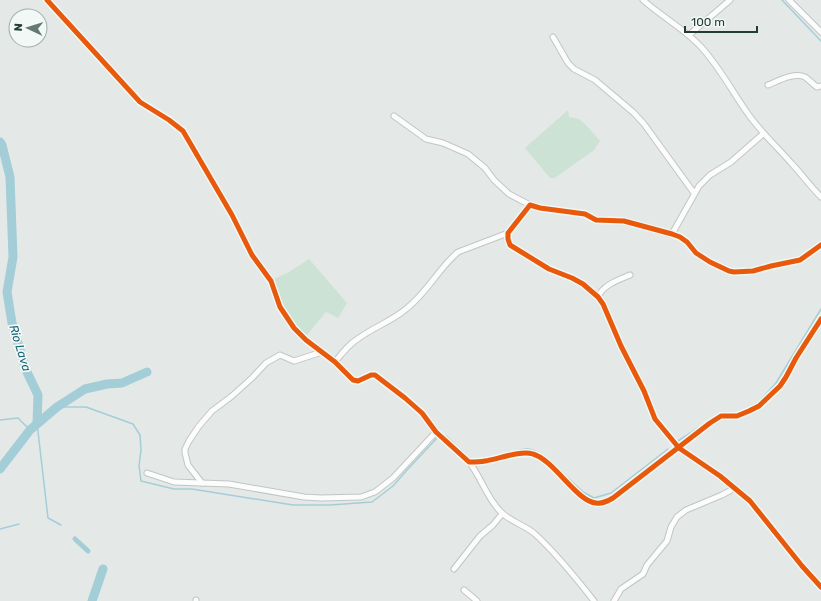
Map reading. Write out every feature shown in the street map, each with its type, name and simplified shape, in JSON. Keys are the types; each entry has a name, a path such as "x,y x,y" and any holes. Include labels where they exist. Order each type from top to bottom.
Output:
{"street":[{"path":"47,0 140,102 169,120 183,131 232,215 252,255 271,281 280,307 294,328 306,340 335,362 356,381 371,375 375,375 422,413 436,432 469,462 502,514 516,524 534,533 544,542 594,601"},
{"path":"643,0 689,35 719,68 734,94 763,134 821,197"},
{"path":"689,35 730,0"},
{"path":"789,0 821,32"},
{"path":"553,37 568,63 574,69 595,80 634,113 644,124 694,193"},
{"path":"768,85 788,78 800,76 804,77 817,87 821,86"},
{"path":"394,116 426,139 468,154 485,168 494,180 508,194 530,205 540,208 585,214 596,220 624,221 672,234 687,242 696,253 729,271 753,271 800,260 821,245"},
{"path":"672,234 694,193 710,175 731,162 763,134"},
{"path":"335,362 351,344 360,337 389,321 415,302 451,258 458,252 508,233 530,205"},
{"path":"508,233 510,245 549,269 583,284 598,297 603,304 621,346 644,391 655,419 679,448 735,488 750,501 802,566 821,587"},
{"path":"598,297 600,292 609,285 630,275"},
{"path":"469,462 484,462 524,453 532,453 538,456 590,502 596,504 603,503 613,498 653,466 721,416 737,416 758,406 780,386 821,319"},
{"path":"202,483 188,465 185,453 189,441 206,417 252,378 266,363 278,356 294,361 322,352"},
{"path":"147,473 174,482 229,484 304,497 361,497 375,492 393,478 436,432"},
{"path":"614,601 621,589 643,574 647,565 667,541 671,527 677,517 686,510 735,488"},
{"path":"454,569 480,536 493,525 502,514"},
{"path":"464,590 477,601"}],"green space":[{"path":"568,110 569,117 579,119 600,141 594,150 555,178 550,178 525,148"},
{"path":"309,259 347,303 338,318 326,312 306,336 288,317 274,279 289,272"}],"waterway":[{"path":"782,0 821,41"},
{"name":"Rio Lava","path":"0,142 10,177 13,257 7,292 12,323 26,370 38,395 37,423"},
{"path":"756,405 776,383 821,309"},
{"path":"0,469 30,430 57,407 85,389 107,384 122,383 147,372"},
{"path":"57,407 86,407 133,424 140,435 141,450 139,466 141,481 174,489 192,489 293,505 330,505 372,502 393,486 438,437"},
{"path":"678,441 715,417"},
{"path":"0,420 18,418 30,430"},
{"path":"37,423 48,518 61,525"},
{"path":"443,435 473,460"},
{"path":"504,454 528,449 537,452 549,461"},
{"path":"555,466 583,492 594,498 611,493 668,449"},
{"path":"0,529 19,524"},
{"path":"75,539 88,551"},
{"path":"92,601 103,569"}],"cycle path":[{"path":"47,0 140,102 169,120 183,131 232,215 252,255 271,281 280,307 294,328 306,340 335,362 353,380 358,381 371,375 375,375 422,413 436,432 469,462 483,461 522,453 533,454 549,464 581,496 589,501 603,503 613,498 721,416 737,416 759,406 780,386 821,319"},
{"path":"821,245 800,260 753,271 734,272 710,262 696,253 687,242 680,237 624,221 596,220 585,214 540,208 530,205 508,233 510,245 549,269 583,284 598,297 603,304 621,346 644,391 655,419 679,448 720,476 750,501 802,566 821,587"}]}
